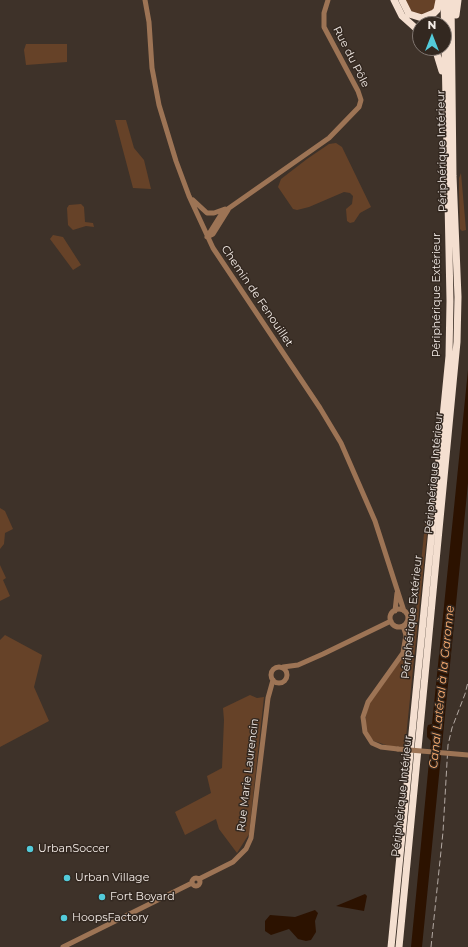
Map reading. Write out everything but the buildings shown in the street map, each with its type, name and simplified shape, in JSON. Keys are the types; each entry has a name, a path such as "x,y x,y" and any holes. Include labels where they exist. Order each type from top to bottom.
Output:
{"highway":[{"path":"394,0 402,16 412,25"},
{"path":"402,0 409,14 422,18 434,14 437,10 439,0"},
{"name":"Périphérique Extérieur","path":"391,947 449,356 450,301 444,0"},
{"name":"Périphérique Intérieur","path":"452,0 452,16"},
{"path":"452,38 456,33 458,0"},
{"name":"Périphérique Intérieur","path":"399,947 457,342 458,290 453,176 452,38"},
{"path":"439,56 446,92"}],"street":[{"name":"Chemin de Fenouillet","path":"146,0 152,68 159,105 176,161 189,196 207,236 230,276 295,370 341,443 375,521 404,611"},
{"name":"Rue du Pôle","path":"230,208 329,138 356,110 360,100 358,91 324,27 324,13 328,0"},
{"path":"189,196 206,213 214,213 230,208"},
{"path":"207,236 222,213 230,208"},
{"name":"Chemin de Fenouillet","path":"394,611 397,588"},
{"path":"391,621 394,611 400,609 404,611 408,618 403,626"},
{"path":"391,621 396,626 403,626"},
{"path":"280,683 273,680 271,675 273,669 278,666 283,667 298,664 391,621"},
{"path":"403,626 406,635 403,653 365,706 363,717 365,732 372,743 382,747 468,755"},
{"path":"269,695 280,683 285,681 288,675 298,664"},
{"path":"283,667 288,675"},
{"name":"Rue Marie Laurencin","path":"63,947 192,883 194,886 198,885 199,879 233,862 246,849 251,838 269,695 273,680"}],"shaded area":[{"path":"405,0 437,0 436,7 429,14 416,15 408,9"},
{"path":"26,44 67,44 67,62 26,65 24,50"},
{"path":"115,120 126,120 134,148 144,160 151,189 133,188"},
{"path":"336,143 342,147 371,207 360,213 354,222 350,223 347,221 346,209 352,204 353,196 350,193 344,192 309,207 297,210 293,209 278,187 281,179 307,159 329,144"},
{"path":"461,173 466,230 462,231 460,229 459,192 459,178"},
{"path":"81,204 84,207 85,222 93,223 94,227 86,226 73,230 68,225 67,208 69,205"},
{"path":"53,235 63,237 81,265 73,270 50,239"},
{"path":"0,508 5,511 13,529 5,533 4,544 0,549"},
{"path":"425,524 428,524 405,747 389,746 374,741 370,737 366,728 366,716 369,704 410,647 412,634 410,622 412,613 416,612"},
{"path":"0,565 6,578 3,580 10,596 0,601"},
{"path":"5,635 42,655 34,687 49,721 0,747 0,640"},
{"path":"250,695 257,698 264,697 249,834 237,853 219,829 216,819 185,835 175,812 211,793 207,776 222,768 223,708"}],"water":[{"name":"Canal Latéral à la Garonne","path":"468,370 468,483 422,947 411,947 431,741 427,737 427,728 428,725 432,724"},
{"path":"365,894 367,896 364,911 336,906"},
{"path":"315,910 318,913 315,921 316,932 311,940 306,941 298,939 289,929 271,935 265,931 265,921 270,915 295,917"}],"railway":[{"path":"431,947 443,832 448,745 452,728 468,682"}],"place":[{"name":"UrbanSoccer","path":"30,849"},
{"name":"Urban Village","path":"67,878"},
{"name":"Fort Boyard","path":"102,897"},
{"name":"HoopsFactory","path":"64,918"}]}
